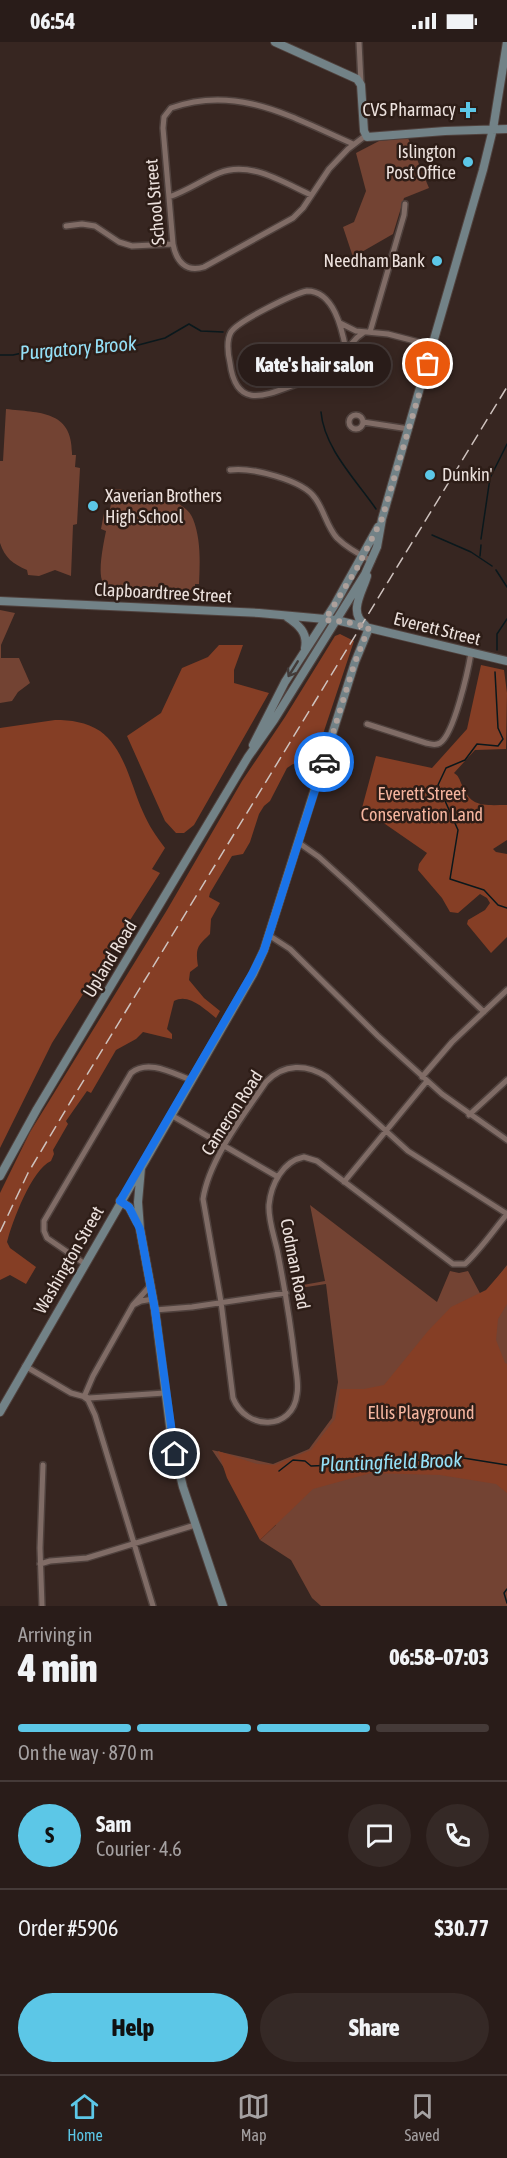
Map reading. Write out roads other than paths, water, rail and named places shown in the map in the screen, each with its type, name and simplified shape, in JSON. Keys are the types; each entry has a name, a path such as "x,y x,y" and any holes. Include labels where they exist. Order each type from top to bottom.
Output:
{"main road":[{"path":"275,42 357,79 361,85 365,136 507,129"},
{"path":"369,627 357,618 356,612 478,190 493,129 507,42"},
{"path":"325,620 382,519"},
{"path":"336,620 372,561"},
{"name":"Clapboardtree Street","path":"0,601 153,608 325,620"},
{"path":"286,616 303,632 306,639 304,651"},
{"name":"Everett Street","path":"325,620 369,627 507,661"},
{"name":"Upland Road","path":"248,758 270,707 325,620"},
{"name":"Upland Road","path":"0,1176 37,1109 248,758 268,730 336,620"},
{"name":"Washington Street","path":"0,1412 252,974 270,936 355,662 369,627"},
{"path":"142,1165 138,1202 140,1229 155,1310 173,1448 195,1525 223,1606"},
{"path":"122,1198 138,1202"},
{"path":"122,1198 140,1229"}],"street":[{"path":"359,42 361,85"},
{"name":"School Street","path":"353,144 246,101 212,100 177,106 167,112 163,122 172,244 176,257 183,265 194,269 204,267 293,218 329,169 353,144 365,136"},
{"path":"169,197 221,172 242,169 262,173 311,195"},
{"path":"370,332 404,215 405,204"},
{"path":"66,226 82,224 95,226 119,242 132,246 172,244"},
{"path":"346,350 340,323 330,305 322,295 312,291 300,292 234,329 229,336 228,349 232,378 237,387 247,395 265,395 334,371 354,339 363,333"},
{"path":"340,323 350,330 388,334 434,346"},
{"path":"363,422 409,429"},
{"path":"230,470 253,470 307,489 318,502 338,539 372,561"},
{"path":"367,724 434,745 441,742 451,726 471,653"},
{"path":"299,843 320,857 484,1012"},
{"path":"270,936 290,949 425,1079 469,1115 507,1140"},
{"path":"344,1182 386,1132 452,1042 507,990"},
{"path":"84,1264 47,1238 44,1221 131,1073 136,1069 148,1067 191,1080"},
{"name":"Cameron Road","path":"221,1302 203,1199 205,1189 226,1145 266,1082 272,1075 292,1068 309,1068 327,1077 386,1132 433,1167 507,1213"},
{"path":"469,1115 507,1080"},
{"path":"171,1114 278,1177 287,1165 304,1157 317,1161 453,1264 465,1264 507,1213"},
{"name":"Codman Road","path":"221,1302 231,1388 236,1407 241,1413 255,1421 272,1422 286,1415 292,1408 297,1394 286,1293 270,1218 269,1204 278,1177"},
{"path":"84,1397 93,1376 133,1305 151,1286"},
{"path":"155,1310 286,1293"},
{"path":"133,1305 153,1299"},
{"path":"25,1366 71,1393 84,1397 100,1399 165,1393"},
{"path":"84,1397 88,1400 95,1415 153,1606"},
{"path":"42,1606 40,1564 43,1465"},
{"path":"40,1564 87,1558 195,1525"}],"waterway":[{"name":"Purgatory Brook","path":"0,355 13,355 45,348 53,350 127,348 165,338 189,324 201,331 223,332"},
{"name":"Purgatory Brook","path":"253,348 278,345 299,354 310,374"},
{"name":"Purgatory Brook","path":"321,412 323,425 334,451 376,509"},
{"path":"481,539 490,478 507,444"},
{"name":"Purgatory Brook","path":"432,535 471,552 492,566"},
{"path":"480,556 481,545"},
{"name":"Purgatory Brook","path":"496,570 507,587"},
{"name":"Purgatory Brook","path":"497,650 497,634 507,619"},
{"name":"Purgatory Brook","path":"495,672 498,728 503,739 498,746 477,744 465,760 446,768 438,785 458,830 450,879 484,890 498,905 507,908"},
{"name":"Plantingfield Brook","path":"279,1471 293,1460 305,1461 311,1466 457,1457 507,1465"},
{"path":"507,1589 504,1593 507,1603"}],"railway":[{"path":"0,1232 28,1173 71,1101 507,387"}],"place":[{"name":"CVS Pharmacy","path":"468,110"},
{"name":"Islington Post Office","path":"468,162"},
{"name":"Needham Bank","path":"437,261"},
{"name":"Kate's hair salon","path":"428,364"},
{"name":"Dunkin'","path":"430,475"},
{"name":"Xaverian Brothers High School","path":"93,506"}],"park label":[{"name":"Everett Street Conservation Land","path":"422,804"},
{"name":"Ellis Playground","path":"421,1413"}]}
